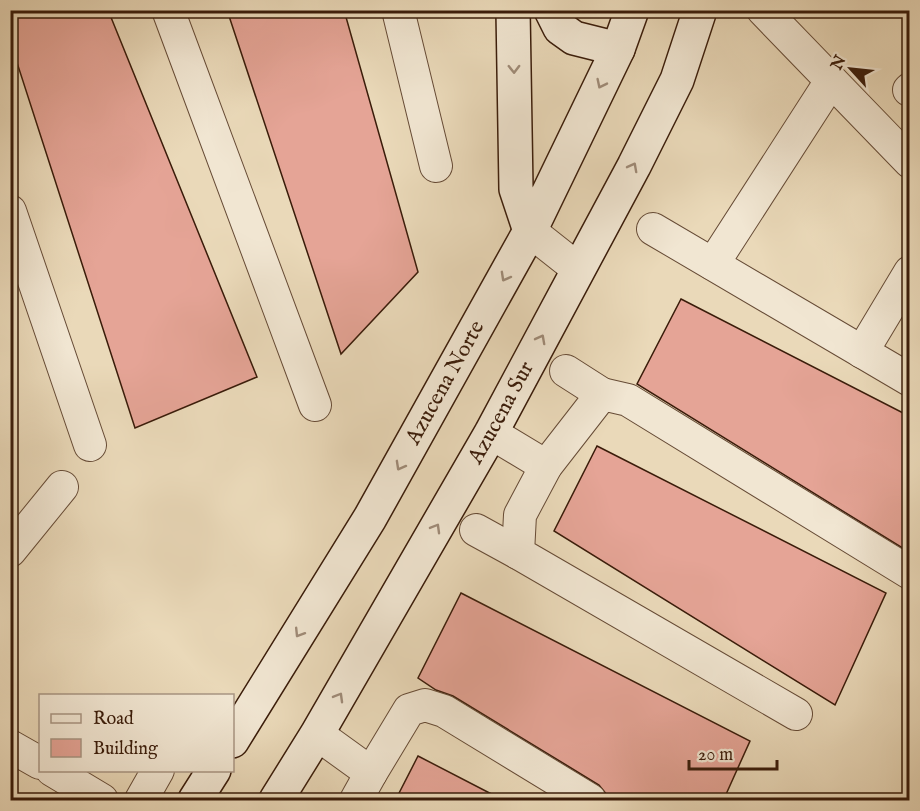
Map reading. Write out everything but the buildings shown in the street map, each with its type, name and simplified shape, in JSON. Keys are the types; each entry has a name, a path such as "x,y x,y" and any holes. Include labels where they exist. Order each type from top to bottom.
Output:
{"street":[{"path":"168,10 315,405"},
{"path":"398,10 436,166"},
{"path":"513,10 516,189 530,231 578,269"},
{"path":"551,10 560,28 574,38 618,49"},
{"name":"Azucena Norte","path":"234,738 370,518 530,231 618,49 632,10"},
{"name":"Azucena Sur","path":"276,801 491,433 677,80 700,10"},
{"path":"763,10 909,162"},
{"path":"713,264 831,81"},
{"path":"10,211 90,445"},
{"path":"653,229 909,380"},
{"path":"862,352 909,272"},
{"path":"566,371 602,394 628,400 909,573"},
{"path":"518,553 520,516 546,466 602,394"},
{"path":"491,433 546,466"},
{"path":"10,551 62,487"},
{"path":"476,530 796,714"},
{"path":"356,801 409,710 425,705 444,711 590,801"},
{"path":"317,734 371,773"},
{"path":"10,746 39,763"},
{"path":"54,772 102,801"},
{"path":"141,801 157,772"},
{"path":"195,801 213,772"}]}
